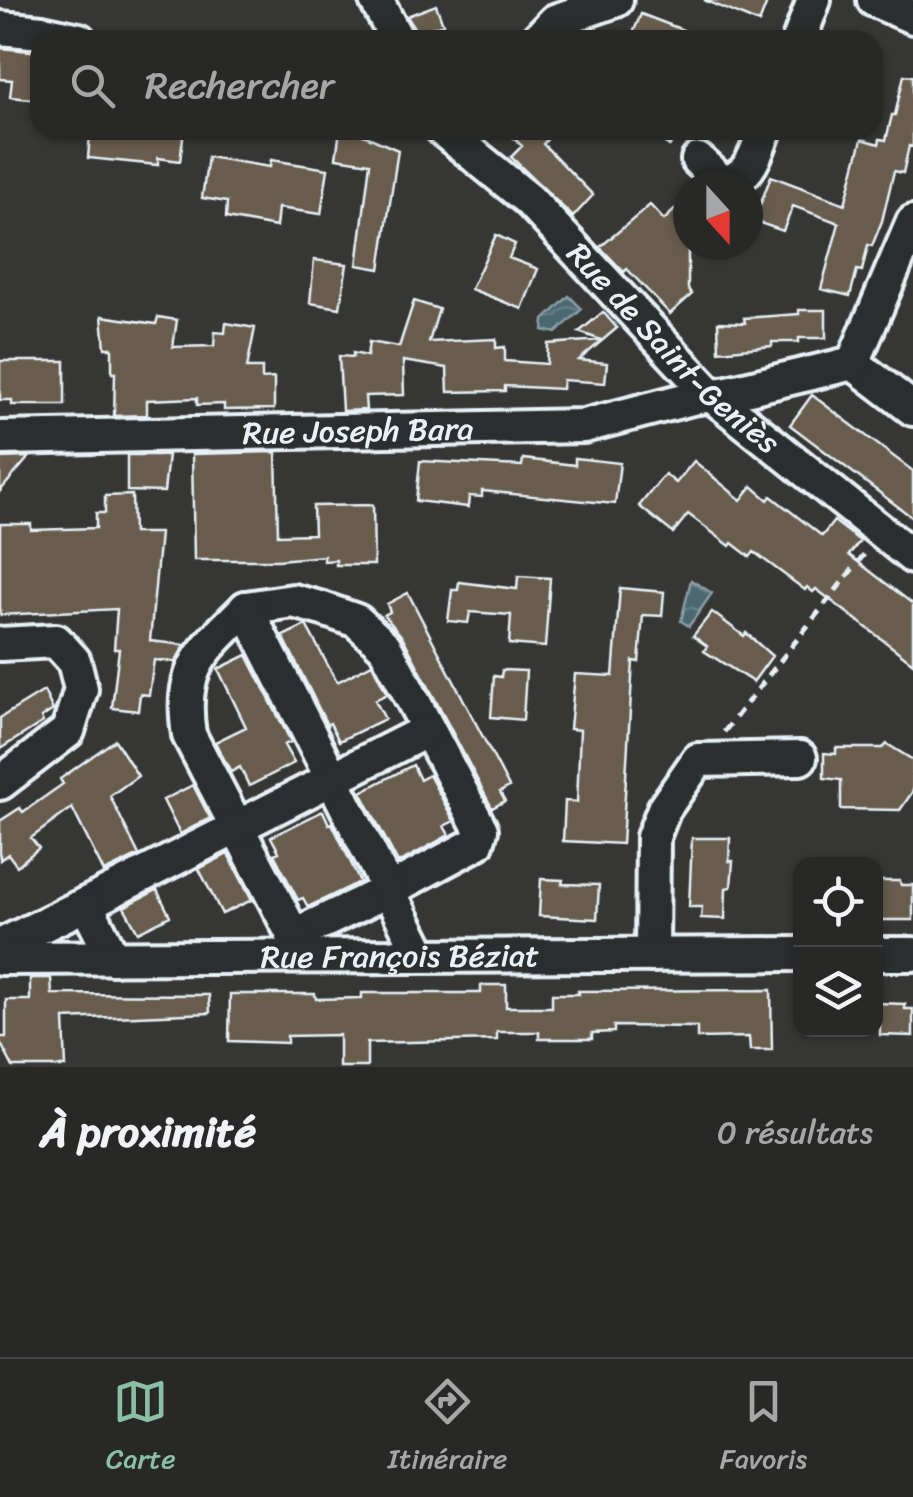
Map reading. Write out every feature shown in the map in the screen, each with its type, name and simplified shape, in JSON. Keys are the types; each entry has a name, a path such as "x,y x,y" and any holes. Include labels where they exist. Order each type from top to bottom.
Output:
{"street":[{"path":"376,0 392,30"},
{"path":"546,30 554,22 616,0"},
{"path":"802,30 814,0"},
{"path":"874,0 913,17"},
{"path":"0,28 45,16"},
{"name":"Rue de Saint-Geniès","path":"453,140 528,200 710,394 913,557"},
{"path":"698,160 723,183 738,180 752,165 761,140"},
{"path":"913,222 853,363 913,408"},
{"name":"Rue Joseph Bara","path":"0,438 584,426 853,363"},
{"path":"293,601 357,621 385,647 481,830 477,843 389,890 299,947 189,735 184,698 199,656 246,608 293,601"},
{"path":"246,608 421,955"},
{"path":"0,644 56,641 74,661 81,689 68,731 0,783"},
{"path":"0,946 428,730"},
{"path":"652,955 653,837 664,809 698,760 800,758"},
{"path":"86,904 113,958"},
{"name":"Rue François Béziat","path":"0,958 113,958 299,947 421,955 793,954"},
{"path":"883,954 913,954"}],"path":[{"path":"698,760 744,710 882,532"}],"water":[{"path":"569,296 582,309 556,333 543,330 544,320"},
{"path":"691,580 712,593 689,626 681,621"}],"building":[{"path":"704,0 768,0 759,23"},
{"path":"436,5 443,24 415,30 407,16"},
{"path":"641,14 683,30 634,30"},
{"path":"0,48 30,51 30,99 10,97 12,80 0,79"},
{"path":"904,75 913,76 913,147 909,146 903,173 894,171 882,221 872,246 868,245 862,271 857,270 850,296 821,289 839,223 793,206 783,231 763,224 763,197 771,176 845,204 862,140 879,144 880,140 886,140"},
{"path":"90,140 183,140 180,161 158,158 158,165 88,158"},
{"path":"339,140 375,140 398,150 380,269 357,265 370,163 336,158"},
{"path":"516,140 547,140 543,144 593,195 573,217 511,157 522,146"},
{"path":"208,157 270,167 271,160 328,169 321,214 278,208 276,227 226,218 227,202 202,198"},
{"path":"650,205 664,220 673,211 673,260 688,260 688,289 692,294 670,314 600,247"},
{"path":"496,235 515,244 509,258 538,269 522,309 471,289"},
{"path":"314,260 347,264 340,308 310,303"},
{"path":"414,301 439,309 429,342 496,339 496,348 505,347 505,361 547,364 548,344 601,340 579,332 603,312 617,328 579,360 607,363 605,383 563,380 562,389 505,386 505,391 448,392 447,368 403,361 404,395 365,396 366,410 342,411 339,356 367,356 369,342 399,347"},
{"path":"799,310 826,310 826,338 799,338 799,342 772,342 772,346 719,351 718,322 745,323 744,318 799,314"},
{"path":"102,316 156,324 158,317 177,320 173,347 214,346 215,332 225,333 226,323 255,328 247,368 262,368 262,379 274,378 274,409 224,410 224,404 197,405 197,398 147,400 147,415 114,416 112,348 105,348"},
{"path":"0,361 65,361 65,405 12,405 12,400 0,400"},
{"path":"812,395 913,471 913,518 790,425"},
{"path":"276,452 278,535 314,534 313,506 373,505 374,565 336,565 336,560 324,561 324,556 194,560 192,454"},
{"path":"127,455 168,455 164,492 127,491"},
{"path":"29,457 0,491 0,458"},
{"path":"575,458 620,463 615,504 482,491 482,497 469,496 468,507 416,501 420,461 522,466 523,459 575,465"},
{"path":"694,461 741,500 752,486 822,536 834,521 860,541 849,555 913,604 913,663 816,589 805,590 754,552 750,557 732,543 730,546 688,514 673,533 639,506 665,474 676,483"},
{"path":"132,495 133,533 160,533 150,641 185,645 175,662 154,660 149,695 140,694 138,711 112,708 119,649 114,649 117,609 0,615 0,524 31,524 31,530 96,528 96,513 105,513 105,496"},
{"path":"518,576 550,578 545,647 509,644 511,615 470,612 468,623 448,621 452,590 458,590 459,582 517,589"},
{"path":"620,588 664,592 662,616 643,615 639,662 633,661 622,844 563,841 565,801 577,802 580,730 570,729 575,674 613,676"},
{"path":"408,593 509,787 500,792 505,801 492,808 403,638 384,615 390,612 387,604"},
{"path":"712,612 744,636 746,633 772,656 753,682 704,651 707,646 693,636"},
{"path":"306,625 337,682 372,664 387,694 375,700 385,719 339,741 330,723 327,725 283,636"},
{"path":"247,655 291,742 284,745 294,763 249,786 240,767 231,772 215,742 246,727 218,669"},
{"path":"502,670 526,671 523,720 491,717 494,676 501,677"},
{"path":"44,691 53,710 41,718 43,722 0,749 0,718"},
{"path":"115,740 138,776 110,796 139,855 104,872 72,808 31,838 39,848 17,866 8,854 0,860 0,821 20,808 23,812 63,784 60,779"},
{"path":"887,744 913,760 913,791 900,810 841,809 841,780 824,778 824,753 836,754 836,748 883,748"},
{"path":"413,765 420,780 429,775 454,821 444,826 449,835 398,863 361,792"},
{"path":"193,785 210,818 180,834 163,800"},
{"path":"323,811 360,882 308,907 303,898 298,900 274,854 279,852 271,837"},
{"path":"692,838 730,838 729,861 733,861 731,887 726,888 725,919 701,918 702,907 689,907"},
{"path":"228,854 252,900 222,914 199,869"},
{"path":"541,879 599,885 597,919 539,916"},
{"path":"883,881 913,885 913,920 883,920"},
{"path":"157,890 170,916 138,932 124,907"},
{"path":"30,978 51,978 52,994 209,995 210,1013 64,1019 66,1067 13,1067 0,1042 0,1037 6,1037 6,1000 30,1000"},
{"path":"481,985 506,985 506,1007 552,1007 552,994 579,994 578,991 771,990 772,1050 750,1050 749,1037 697,1038 697,1027 614,1026 614,1032 592,1033 592,1039 539,1039 539,1032 497,1032 497,1040 367,1043 367,1067 339,1067 339,1035 287,1036 287,1043 229,1041 230,994 362,998 362,993 481,993"},
{"path":"883,1003 905,1004 905,1009 913,1009 913,1036 883,1035"}]}
